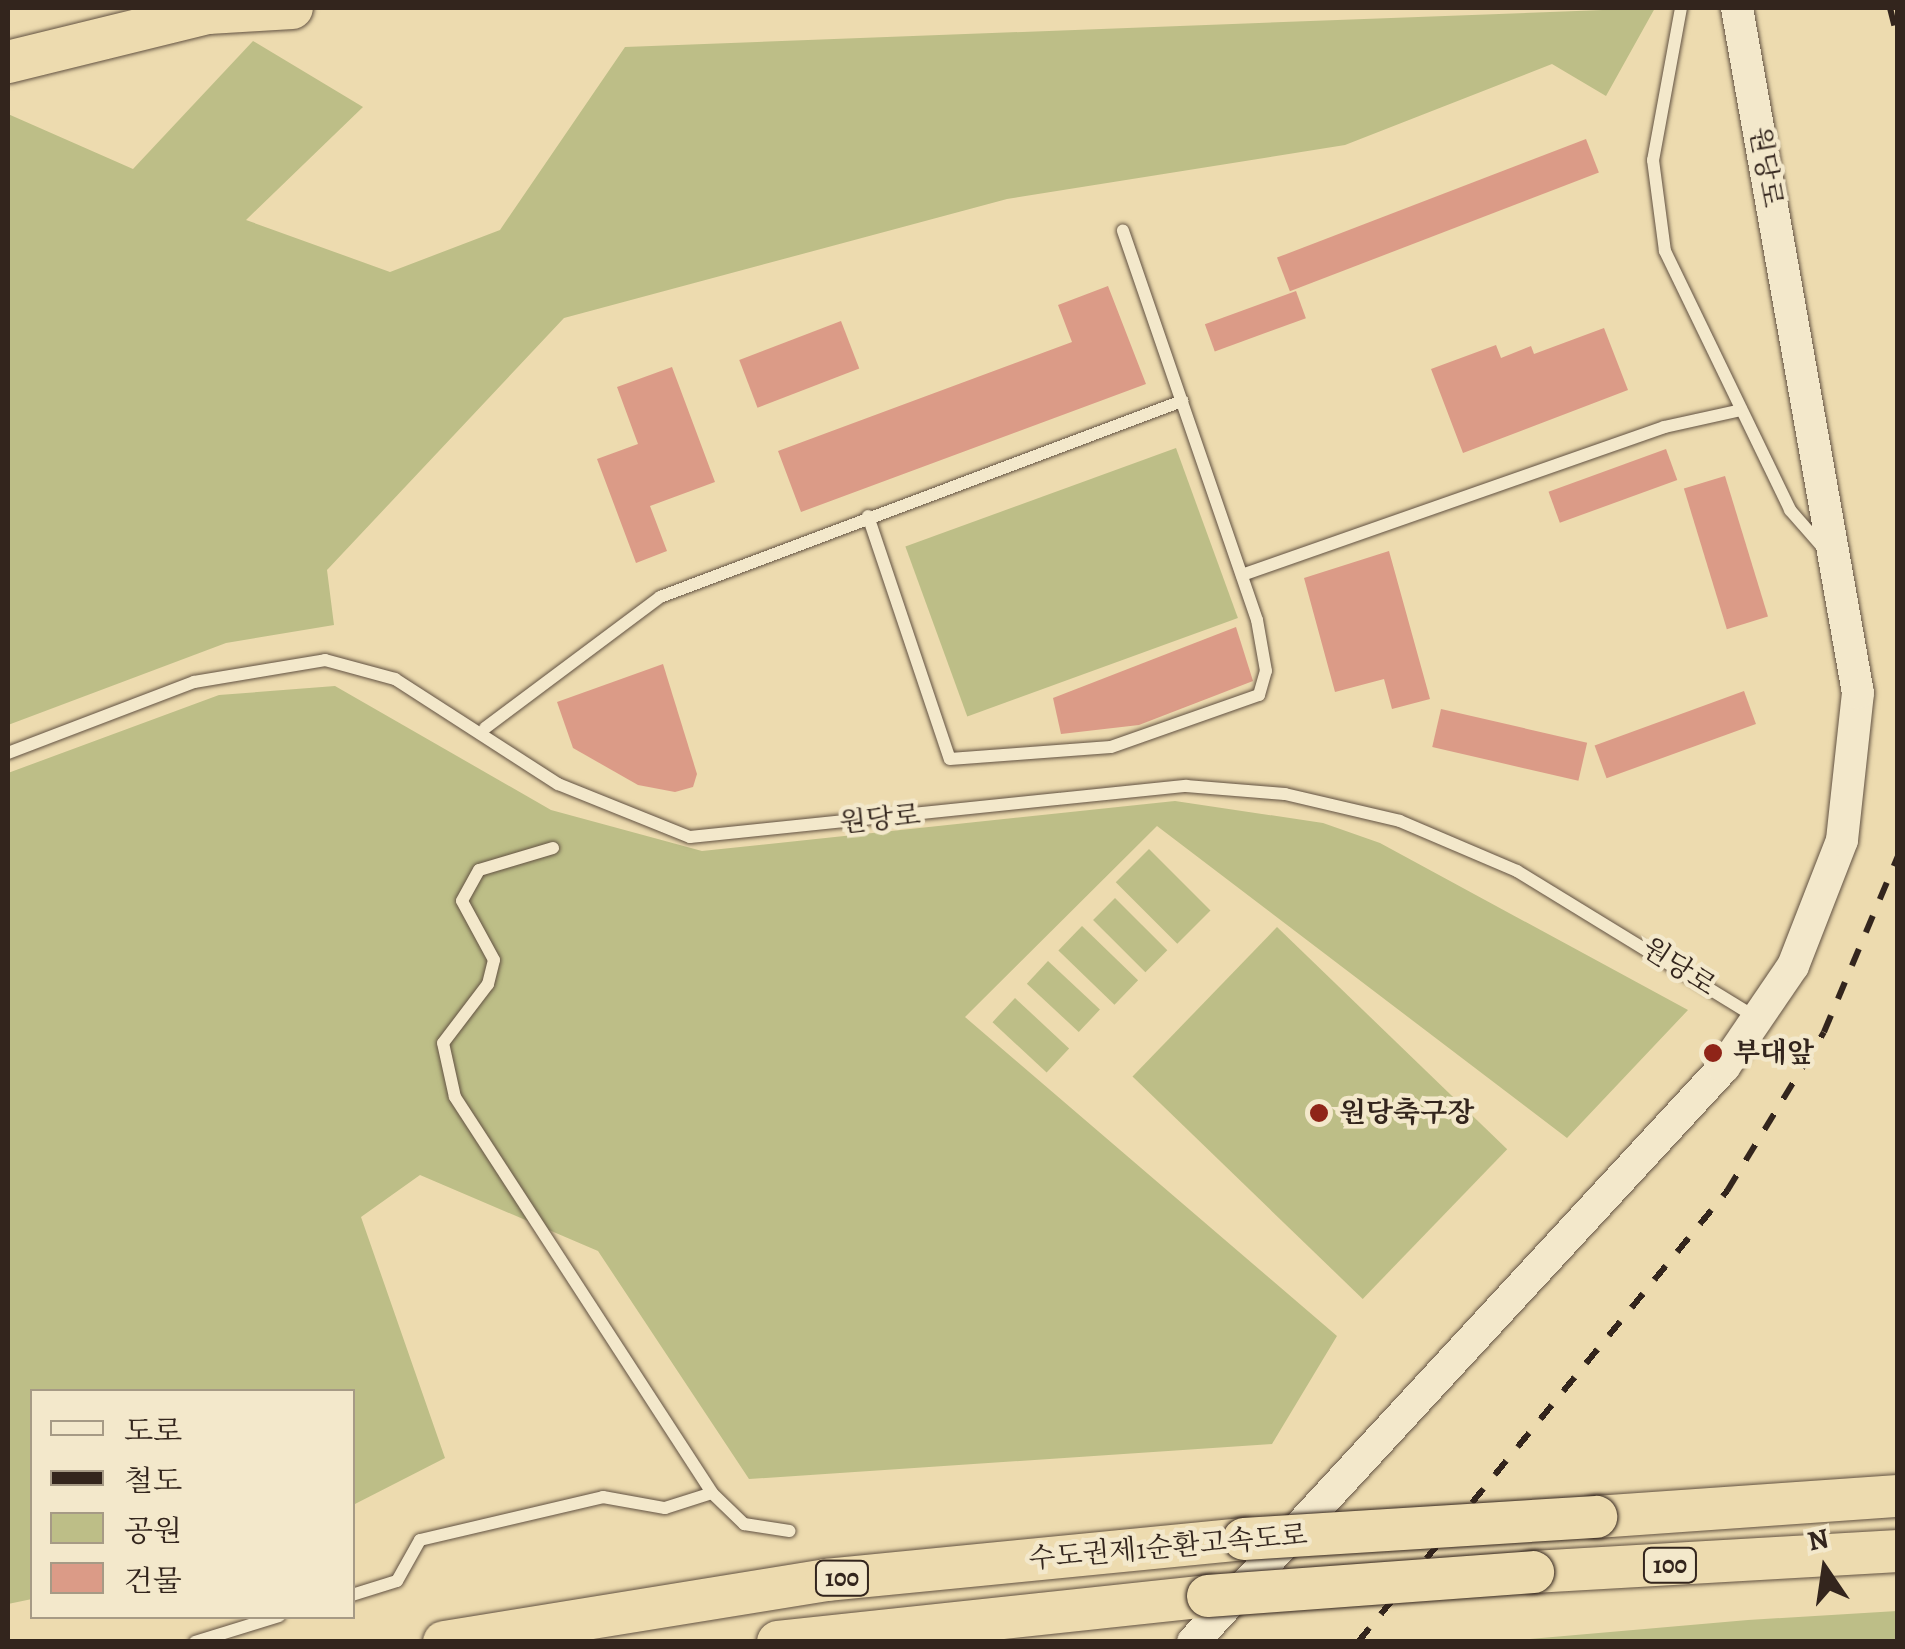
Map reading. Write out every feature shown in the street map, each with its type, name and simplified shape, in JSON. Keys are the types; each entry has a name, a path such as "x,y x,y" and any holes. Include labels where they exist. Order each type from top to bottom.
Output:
{"highway":[{"path":"8,62 208,14 292,8"},
{"name":"수도권제1순환고속도로","path":"444,1642 806,1582 1244,1539 1898,1496"},
{"name":"수도권제1순환고속도로","path":"778,1642 1208,1596 1898,1550"}],"main road":[{"name":"원당로","path":"1193,1642 1724,1067 1792,966 1842,840 1855,775 1858,693 1840,566 1737,8"}],"lane":[{"path":"1681,8 1654,160 1656,213 1741,410 1790,510 1840,566"},
{"path":"868,516 943,751 964,764 1110,747 1244,706 1266,671 1242,575 1123,230"},
{"path":"485,728 660,597 1182,401"},
{"path":"1242,575 1664,428 1741,410"},
{"name":"원당로","path":"8,753 194,682 325,660 395,678 485,728 558,784 690,836 1186,786 1286,794 1400,821 1517,871 1757,1018"},
{"path":"553,848 479,870 462,901 494,960 488,984 442,1043 455,1097 712,1493 744,1524 789,1530"},
{"path":"355,1594 398,1581 420,1540 603,1497 664,1508 712,1493"},
{"path":"195,1642 269,1619"}],"green space":[{"path":"1655,8 1606,96 1552,64 1345,145 1007,199 564,318 327,570 334,625 226,643 8,725 8,114 133,169 253,41 363,107 246,220 390,272 500,230 625,47"},
{"path":"1176,448 1238,618 967,717 905,547"},
{"path":"335,686 551,810 702,851 1175,801 1323,823 1380,843 1688,1010 1567,1138 1157,826 965,1017 1337,1336 1272,1444 749,1479 598,1251 420,1175 361,1217 445,1458 355,1504 355,1389 30,1389 30,1599 8,1604 8,773 219,695"},
{"path":"1149,849 1211,911 1177,944 1116,882"},
{"path":"1115,898 1167,950 1145,972 1093,920"},
{"path":"1082,926 1138,980 1114,1005 1058,950"},
{"name":"원당축구장","path":"1277,927 1507,1149 1363,1299 1133,1077"},
{"path":"1048,961 1100,1009 1079,1032 1027,984"},
{"path":"1015,998 1069,1048 1047,1073 992,1022"},
{"path":"1897,1611 1897,1641 1508,1641 1748,1620"}],"building":[{"path":"1586,139 1599,173 1290,291 1277,258"},
{"path":"1108,286 1146,384 801,512 778,451 1072,342 1058,305"},
{"path":"1296,291 1306,318 1215,351 1205,324"},
{"path":"841,321 859,369 758,408 739,360"},
{"path":"1604,328 1628,390 1463,453 1431,369 1496,345 1501,358 1531,346 1534,354"},
{"path":"672,367 715,482 650,506 667,551 636,563 597,459 638,444 617,387"},
{"path":"1666,449 1677,480 1560,523 1549,492"},
{"path":"1725,476 1768,617 1727,629 1684,489"},
{"path":"1389,551 1430,699 1392,709 1384,679 1335,692 1304,578"},
{"path":"1236,627 1253,681 1139,725 1061,734 1053,698"},
{"path":"663,664 697,774 693,787 675,792 638,785 573,748 557,702"},
{"path":"1744,691 1756,724 1607,778 1595,745"},
{"path":"1441,709 1587,743 1578,781 1432,747"}],"railway":[{"path":"1890,8 1898,39"},
{"path":"1358,1642 1727,1191 1824,1032 1898,856"}],"place":[{"name":"부대앞","path":"1713,1053"},
{"name":"원당축구장","path":"1319,1113"}]}
